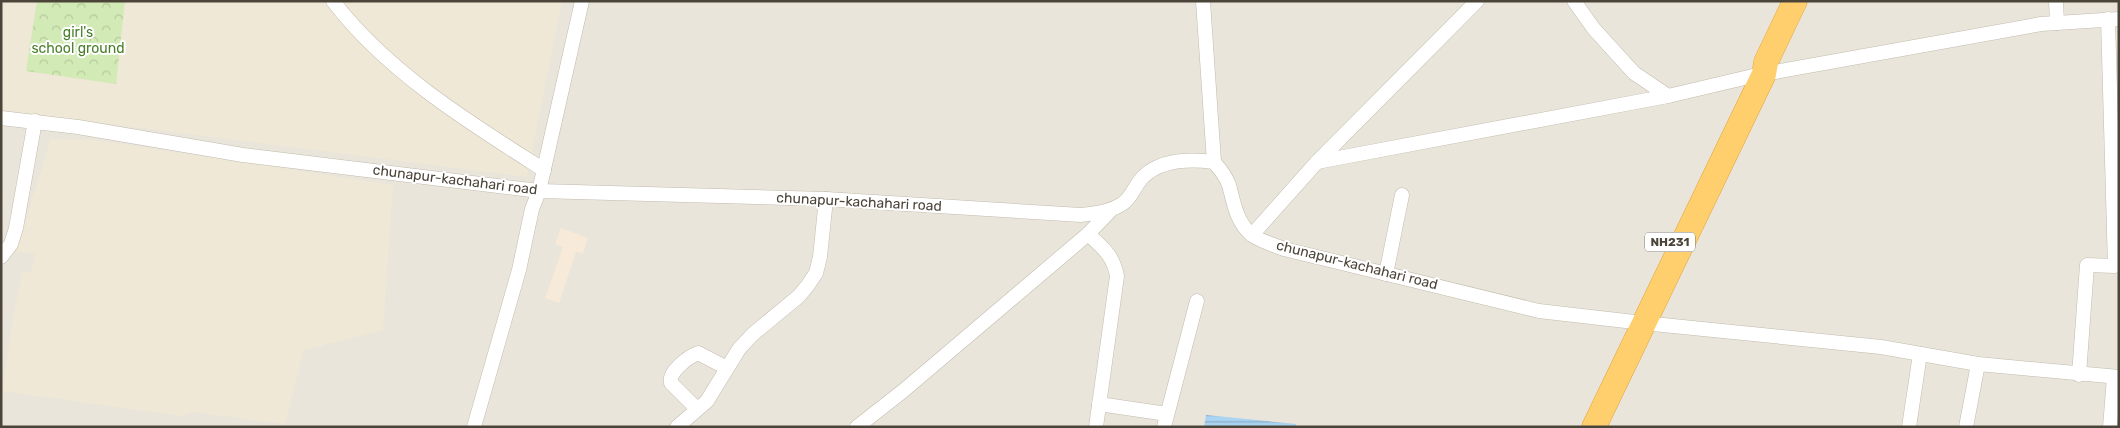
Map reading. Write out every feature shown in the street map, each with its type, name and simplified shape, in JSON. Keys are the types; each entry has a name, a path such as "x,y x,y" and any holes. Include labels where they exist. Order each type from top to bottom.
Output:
{"highway":[{"name":"NH231","path":"1583,427 1637,322 1795,1"},
{"name":"NH231","path":"1594,427 1637,322"}],"street":[{"path":"333,1 344,15 388,59 438,101 544,170"},
{"path":"474,427 519,270 532,209 544,170 582,1"},
{"path":"1203,1 1214,162 1229,184 1232,201 1241,223 1252,235 1317,162 1477,1"},
{"path":"1574,1 1594,29 1634,73 1668,96"},
{"path":"2056,1 2057,23"},
{"path":"1317,162 1668,96 1761,71 2041,24 2114,19 2115,266 2087,265 2078,374"},
{"name":"chunapur-kachahari road","path":"1,118 78,127 243,155 539,191 826,199 1081,215 1110,211 1125,203 1144,176 1165,164 1192,159 1214,162"},
{"path":"1,257 11,244 16,228 35,122"},
{"path":"1386,274 1402,195"},
{"path":"677,427 707,401 739,349 753,334 799,296 816,273 820,257 826,199"},
{"path":"857,427 903,391 1088,234 1110,211"},
{"path":"1088,234 1108,252 1115,263 1117,276 1096,427"},
{"name":"chunapur-kachahari road","path":"1252,235 1284,249 1539,311 1882,347 1978,364 2116,377"},
{"path":"1099,404 1166,420 1197,302"},
{"path":"697,409 671,383 672,373 698,353 727,368"},
{"path":"1910,427 1920,354"},
{"path":"1966,427 1978,364"},
{"path":"2110,427 2116,377"}],"shaded area":[{"path":"1,1 2119,1 2119,427 1,427"},
{"path":"1,1 562,1 527,177 1,110"},
{"path":"51,139 95,140 393,185 383,330 304,350 285,424 193,412 182,416 2,391 22,272 31,272 36,254 16,251"},
{"path":"561,228 588,238 583,254 576,252 559,303 545,298 563,247 555,244"}],"green space":[{"name":"girl's school ground","path":"37,1 125,1 116,84 26,71"}],"water":[{"path":"1206,415 1296,424 1295,427 1204,427"}]}
